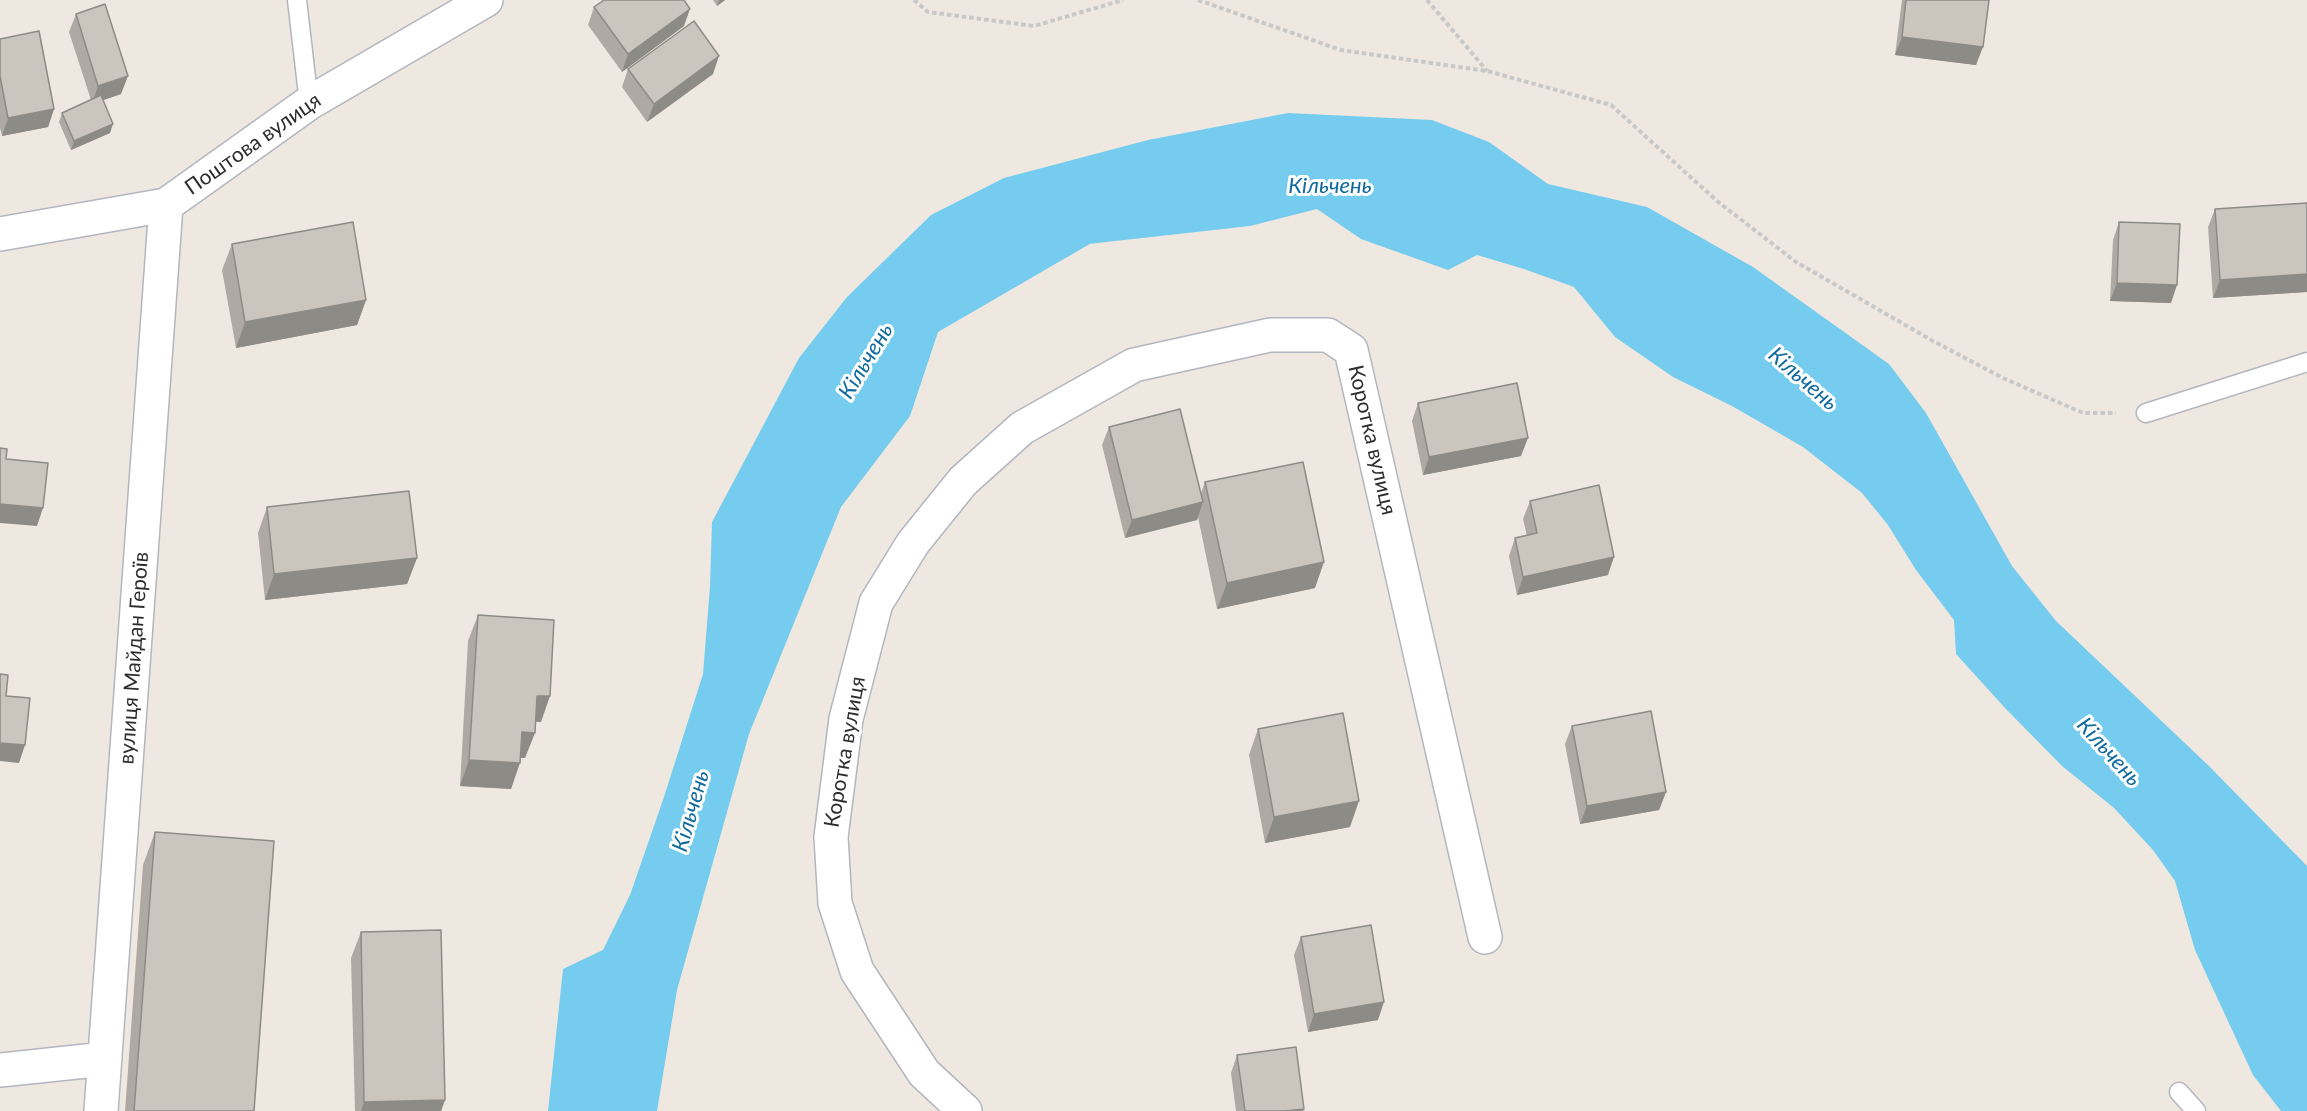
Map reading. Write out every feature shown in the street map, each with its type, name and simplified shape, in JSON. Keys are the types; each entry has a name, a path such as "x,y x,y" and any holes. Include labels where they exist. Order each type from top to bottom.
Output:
{"street":[{"name":"Поштова вулиця","path":"0,234 166,205 309,103 486,0"},
{"name":"вулиця Майдан Героїв","path":"101,1111 166,205"},
{"name":"Коротка вулиця","path":"965,1111 924,1073 857,971 835,903 831,837 846,718 876,603 913,543 963,481 1022,428 1134,365 1269,335 1328,335 1351,350 1485,938"},
{"path":"0,1070 105,1059"}],"lane":[{"path":"297,0 309,103"},
{"path":"2146,413 2307,362"},
{"path":"2179,1092 2196,1111"}],"path":[{"path":"914,0 928,12 1034,26 1123,0"},
{"path":"1198,0 1341,50 1487,71 1611,105 1717,201 1796,262 1933,341 2003,378 2083,413 2146,413"},
{"path":"1427,0 1487,71"}],"water":[{"path":"1288,113 1432,120 1489,142 1548,184 1647,207 1753,267 1889,364 1926,413 2012,566 2056,621 2209,766 2307,866 2307,1111 2281,1111 2253,1075 2195,950 2175,881 2153,850 2114,808 2062,766 1956,654 1954,620 1916,570 1888,525 1862,493 1803,447 1732,406 1673,377 1615,337 1574,287 1477,255 1448,270 1361,239 1317,209 1250,226 990,255 938,332 910,416 841,507 749,734 677,990 657,1111 548,1111 563,969 603,950 630,895 703,674 710,587 712,522 799,358 847,297 931,215 1004,178 1148,140"}],"building":[{"path":"604,0 684,0 690,9 628,54 594,7"},
{"path":"1906,0 1989,0 1983,47 1902,37"},
{"path":"105,4 128,76 98,86 76,14"},
{"path":"694,21 719,56 654,104 628,69"},
{"path":"39,31 54,109 8,118 0,76 0,39"},
{"path":"101,95 113,124 74,141 62,113"},
{"path":"2307,203 2307,274 2220,280 2215,209"},
{"path":"353,222 366,300 245,322 232,244"},
{"path":"2119,222 2180,224 2177,285 2117,283"},
{"path":"1517,383 1528,438 1429,457 1418,403"},
{"path":"1180,409 1203,502 1132,520 1109,427"},
{"path":"0,448 7,449 6,459 48,463 43,508 0,504"},
{"path":"1303,462 1324,562 1227,583 1205,482"},
{"path":"1599,485 1614,557 1523,577 1515,538 1537,533 1530,501"},
{"path":"409,491 417,558 274,574 267,507"},
{"path":"478,615 554,620 550,696 537,696 535,733 522,732 520,763 469,760"},
{"path":"0,674 8,675 6,696 30,698 25,745 0,743"},
{"path":"1651,711 1666,792 1587,806 1572,726"},
{"path":"1343,713 1359,801 1274,817 1258,729"},
{"path":"155,832 274,841 254,1111 134,1111"},
{"path":"1371,925 1384,1002 1314,1014 1301,937"},
{"path":"441,930 445,1100 364,1102 361,932"},
{"path":"1296,1047 1304,1109 1245,1111 1237,1055"}],"waterway":[{"name":"Кільчень","path":"897,313 1085,204"}]}
